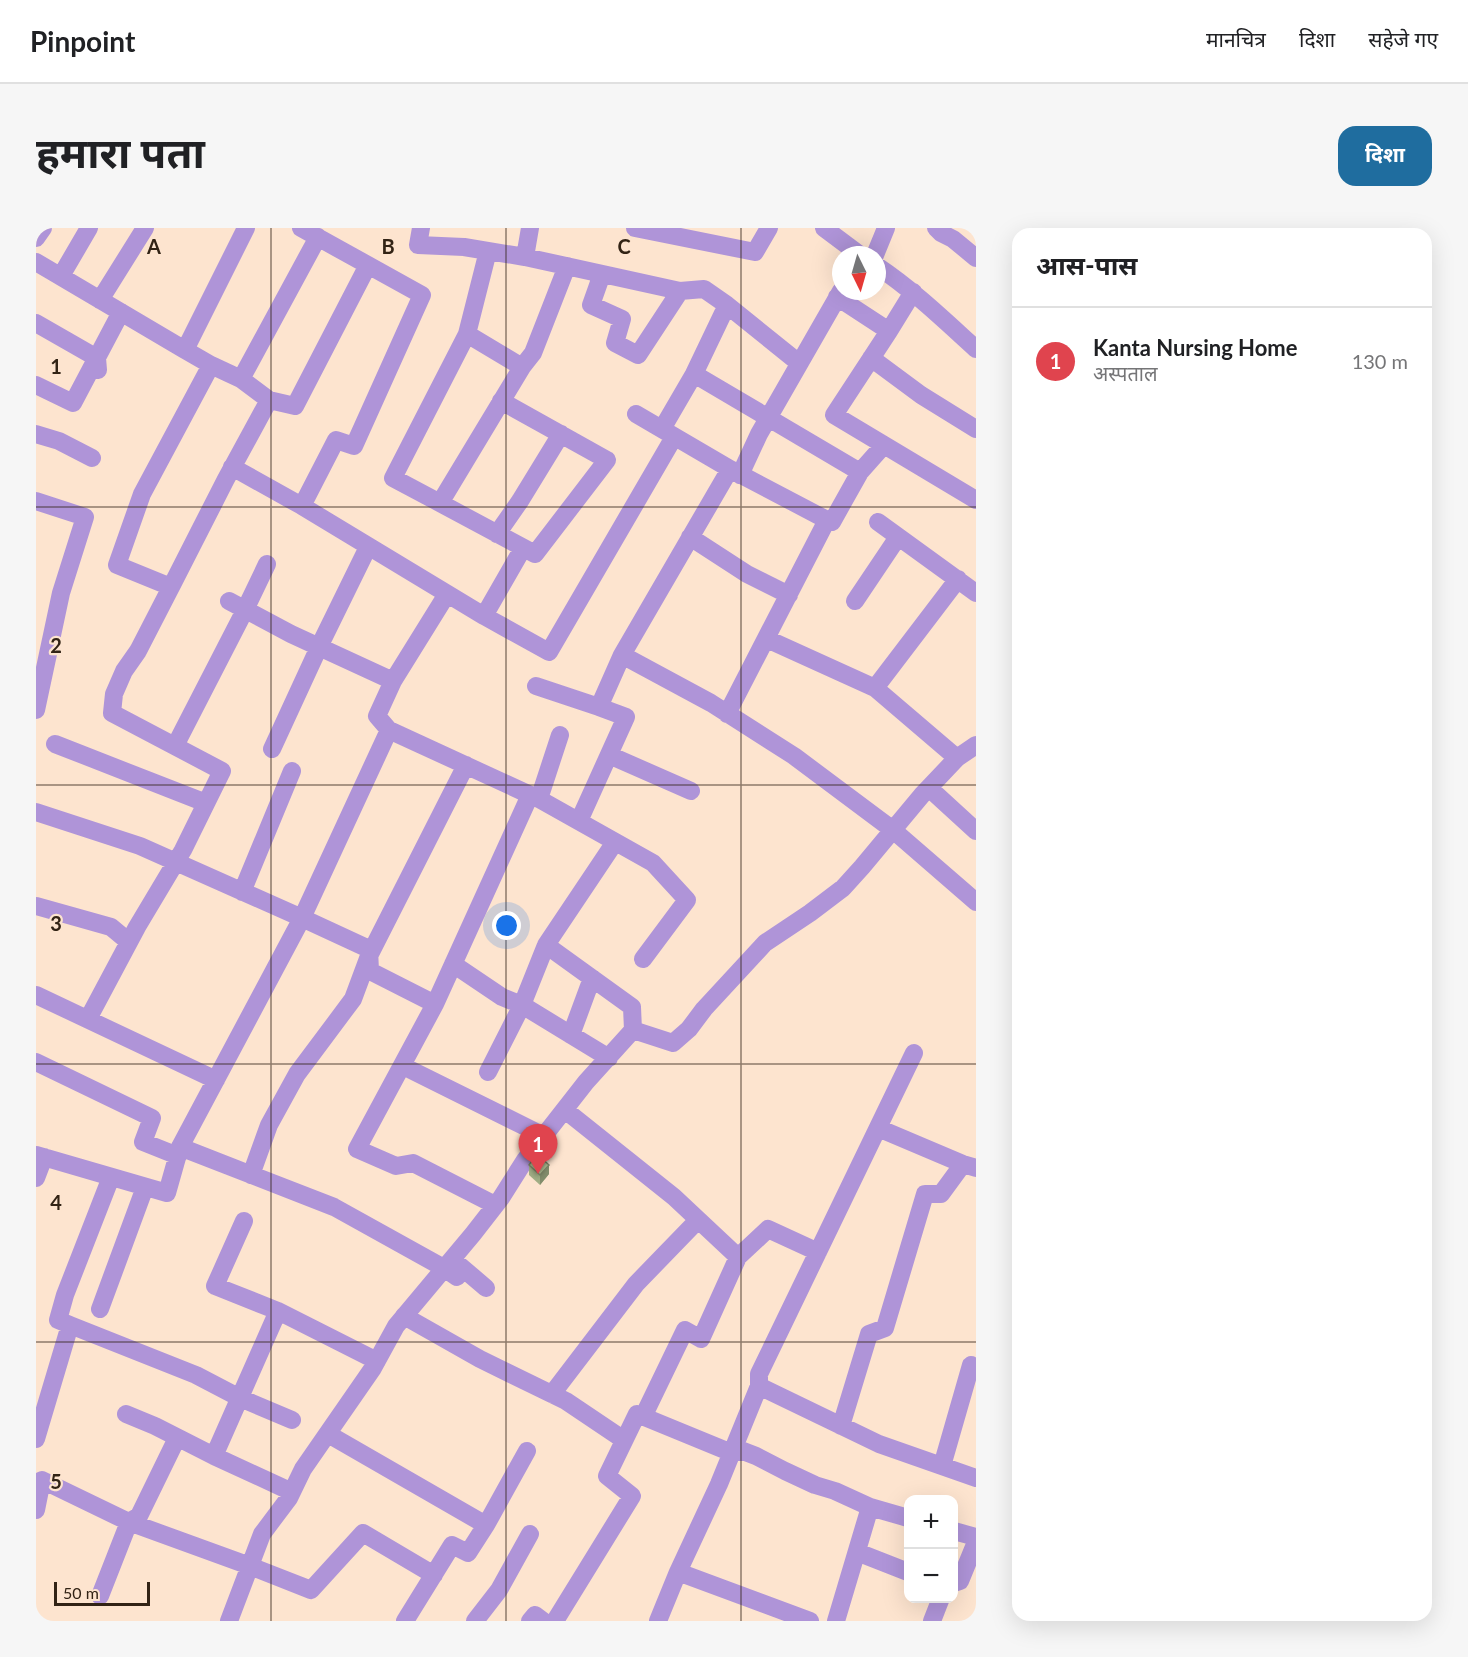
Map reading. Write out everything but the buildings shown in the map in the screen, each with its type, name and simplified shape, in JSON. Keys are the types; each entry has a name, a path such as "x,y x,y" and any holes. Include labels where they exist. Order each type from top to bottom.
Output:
{"street":[{"path":"36,238 43,228"},
{"path":"61,276 89,228"},
{"path":"100,300 146,228"},
{"path":"185,350 246,228"},
{"path":"301,228 422,296 354,446 336,440 302,506"},
{"path":"421,228 418,245 464,248 525,257 680,291 704,289 728,305 799,363"},
{"path":"525,257 530,228"},
{"path":"635,228 676,232 755,252 769,228"},
{"path":"824,228 848,246"},
{"path":"879,246 886,228"},
{"path":"936,228 941,233 958,233 976,258"},
{"path":"241,380 318,237"},
{"path":"488,251 468,334 393,478 535,554 607,460 501,401"},
{"path":"36,262 211,365 241,380 269,400 295,406 368,265"},
{"path":"440,503 522,367 533,353 567,266"},
{"path":"886,273 969,333 976,349"},
{"path":"602,274 591,305 622,319 615,343 638,355 680,291"},
{"path":"913,292 834,415 976,500"},
{"path":"599,707 622,655 690,537 735,472 769,417 836,300"},
{"path":"847,300 889,331"},
{"path":"232,467 549,652 668,433 728,305"},
{"path":"36,385 73,403 98,365 121,312"},
{"path":"36,323 98,365"},
{"path":"468,334 522,367"},
{"path":"871,358 921,395 976,429"},
{"path":"171,587 117,565 142,495 211,365"},
{"path":"694,374 860,472"},
{"path":"88,1019 175,862 222,771 112,713 114,694 124,671 138,651 232,467 269,400"},
{"path":"636,414 735,472 827,520 728,714"},
{"path":"36,434 59,441 92,458"},
{"path":"497,534 561,434"},
{"path":"832,522 860,472 884,445"},
{"path":"36,501 85,517 61,593 36,710"},
{"path":"878,522 976,593"},
{"path":"690,537 747,574 789,595"},
{"path":"855,601 898,537"},
{"path":"272,749 368,548"},
{"path":"484,616 523,548"},
{"path":"175,746 237,606 267,564"},
{"path":"875,688 958,579"},
{"path":"447,594 393,681 377,716 389,730 535,797 653,862 687,900 643,959"},
{"path":"237,606 291,634 393,681"},
{"path":"767,639 875,688 957,758"},
{"path":"622,655 711,703 794,756 894,830 976,902"},
{"path":"536,686 626,717 579,821"},
{"path":"36,1178 40,1156 167,1193 179,1151 302,918 389,730"},
{"path":"495,1205 413,1163 396,1166 357,1149 435,1004 535,797 560,735"},
{"path":"55,744 206,803"},
{"path":"633,1030 673,1043 689,1029 704,1009 765,943 843,888 929,788 957,758 976,745"},
{"path":"609,755 691,791"},
{"path":"251,1175 269,1125 297,1074 353,999 369,956 466,765"},
{"path":"242,892 292,771"},
{"path":"929,788 976,831"},
{"path":"36,812 140,846 369,949 370,971 435,1004"},
{"path":"488,1072 522,1005 546,945 615,842"},
{"path":"36,906 111,927 129,942"},
{"path":"229,1621 262,1534 289,1498 303,1469 377,1361 396,1326 451,1268 525,1160 586,1082 633,1030 632,1007 546,945"},
{"path":"453,964 502,997 522,1005 609,1058"},
{"path":"571,1035 592,978"},
{"path":"36,995 216,1080"},
{"path":"658,1621 732,1453 759,1386 759,1374 914,1053"},
{"path":"36,1062 152,1118 142,1142 179,1151 251,1175 334,1207 486,1288"},
{"path":"409,1070 544,1136"},
{"path":"565,1110 674,1197 738,1257"},
{"path":"841,1426 869,1334 885,1328 925,1194 942,1194 970,1166 878,1128"},
{"path":"111,1177 65,1295 58,1320 196,1375 240,1398 292,1420"},
{"path":"99,1309 146,1187"},
{"path":"552,1394 636,1284 698,1220"},
{"path":"244,1221 214,1286 278,1311 377,1361"},
{"path":"643,1417 685,1330 701,1339 738,1257 768,1229 818,1252"},
{"path":"214,1456 278,1311"},
{"path":"404,1316 480,1359 566,1401 624,1440"},
{"path":"36,1439 70,1325"},
{"path":"942,1466 970,1365"},
{"path":"759,1386 879,1444 976,1478"},
{"path":"126,1414 292,1492"},
{"path":"555,1621 632,1496 607,1476 637,1414 732,1453 743,1451 815,1485 835,1491 870,1507 904,1517"},
{"path":"328,1434 486,1525"},
{"path":"100,1596 129,1522 139,1516 177,1438"},
{"path":"405,1621 452,1545 468,1553 527,1451"},
{"path":"36,1510 39,1480 129,1522 311,1590 363,1533 434,1575"},
{"path":"836,1621 870,1507"},
{"path":"958,1533 976,1540 958,1582"},
{"path":"475,1621 499,1590 530,1534"},
{"path":"857,1552 904,1570"},
{"path":"678,1572 810,1621"},
{"path":"932,1621 939,1603"},
{"path":"530,1621 535,1615 543,1621"}],"place":[{"name":"Kanta Nursing Home","path":"538,1174"}]}
